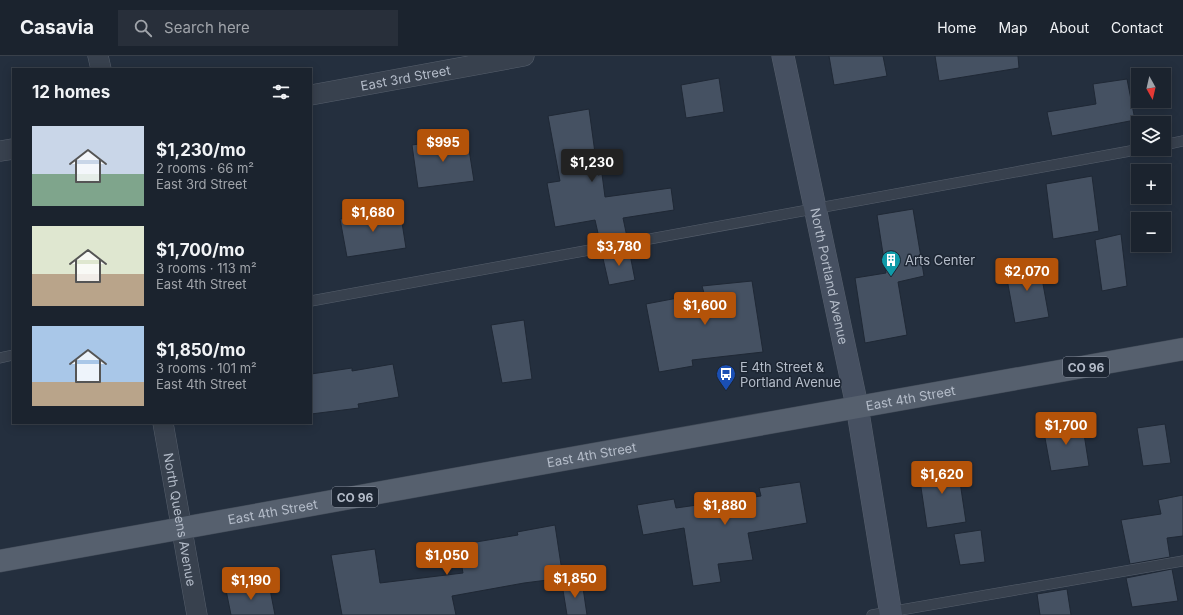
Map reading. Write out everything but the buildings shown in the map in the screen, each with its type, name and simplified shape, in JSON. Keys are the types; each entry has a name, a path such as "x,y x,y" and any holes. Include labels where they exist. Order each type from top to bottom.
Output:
{"main road":[{"name":"East 4th Street","path":"0,561 703,436 857,406 1183,350"}],"street":[{"path":"98,56 101,68"},
{"name":"East 3rd Street","path":"312,95 524,56"},
{"name":"North Portland Avenue","path":"783,56 814,209 857,406 885,614"},
{"path":"0,151 12,149"},
{"name":"North Queens Avenue","path":"164,424 197,615"}],"lane":[{"path":"1171,144 1183,141"},
{"path":"312,301 1131,151"},
{"path":"0,358 12,355"},
{"path":"885,614 1183,561"}],"place":[{"name":"Arts Center","path":"891,277"},
{"name":"E 4th Street & Portland Avenue","path":"726,391"}]}
